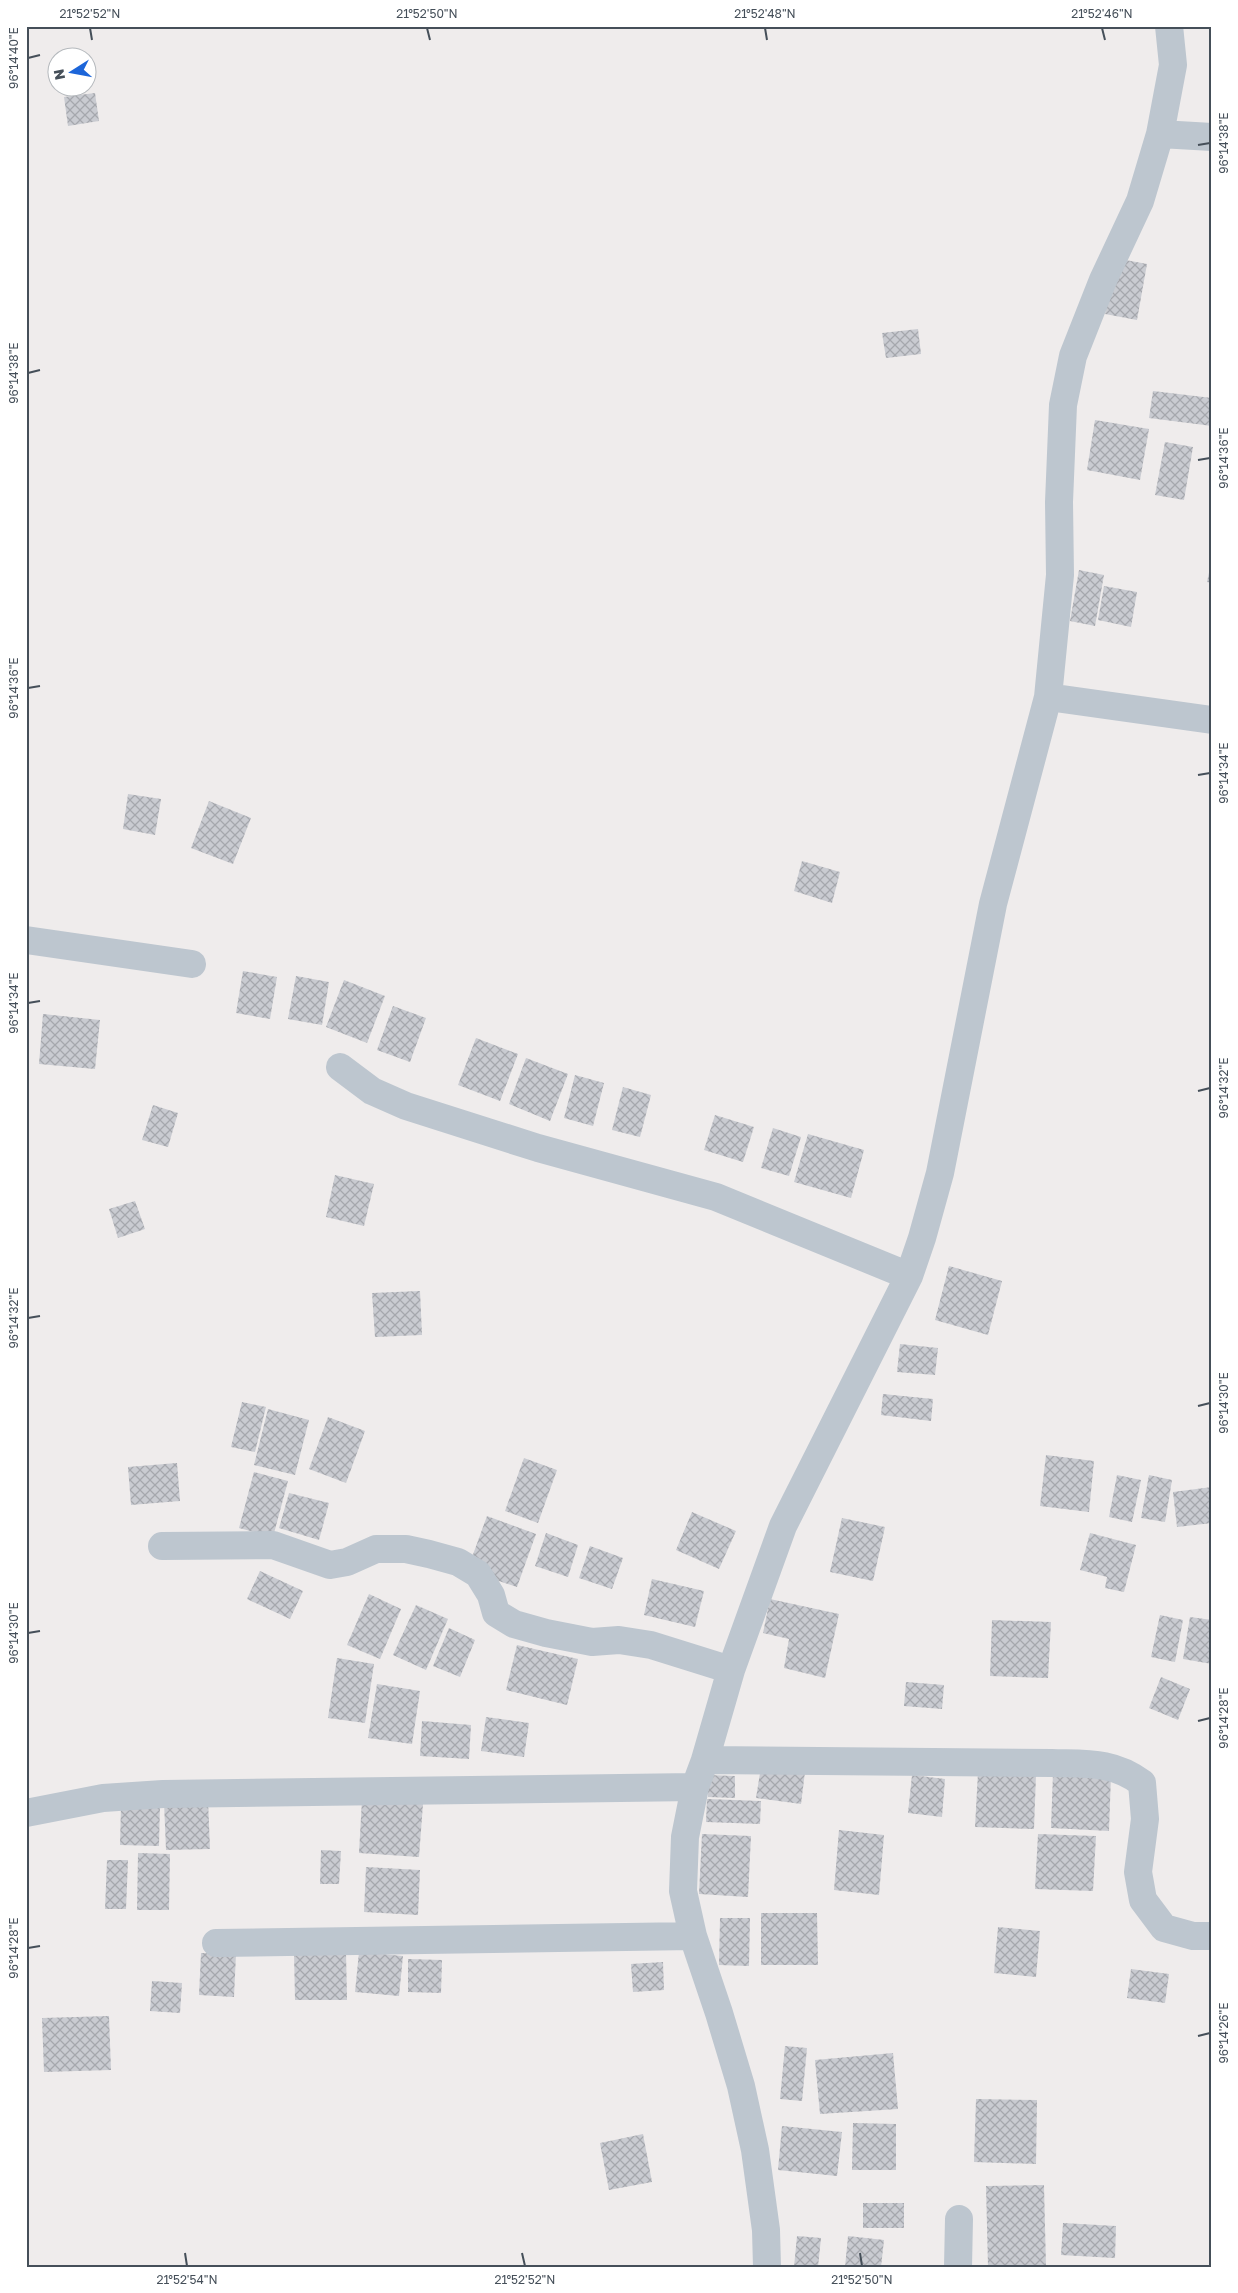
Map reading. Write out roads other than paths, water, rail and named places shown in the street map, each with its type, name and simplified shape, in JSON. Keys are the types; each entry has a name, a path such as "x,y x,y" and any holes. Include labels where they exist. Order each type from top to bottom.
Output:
{"street":[{"path":"767,2267 766,2230 753,2140 741,2086 725,2031 693,1936 684,1891 685,1837 695,1788 706,1760 731,1670 783,1526 909,1276 940,1173 993,904 1048,697 1060,575 1063,405 1073,356 1102,280 1140,201 1160,134 1173,65 1169,26"},
{"path":"1160,134 1212,138"},
{"path":"1048,697 1212,720"},
{"path":"26,940 192,964"},
{"path":"340,1067 372,1091 406,1106 538,1148 716,1197 909,1276"},
{"path":"162,1546 273,1544 330,1565 347,1562 376,1549 406,1549 429,1554 458,1562 478,1574 491,1594 496,1613 514,1624 578,1640 592,1642 619,1640 651,1645 731,1670"},
{"path":"706,1760 1052,1763 1104,1765 1128,1772 1142,1783 1145,1819 1138,1872 1143,1900 1164,1928 1193,1936 1212,1936"},
{"path":"26,1813 103,1798 163,1794 695,1788"},
{"path":"216,1944 693,1936"},
{"path":"958,2267 959,2219"}]}
